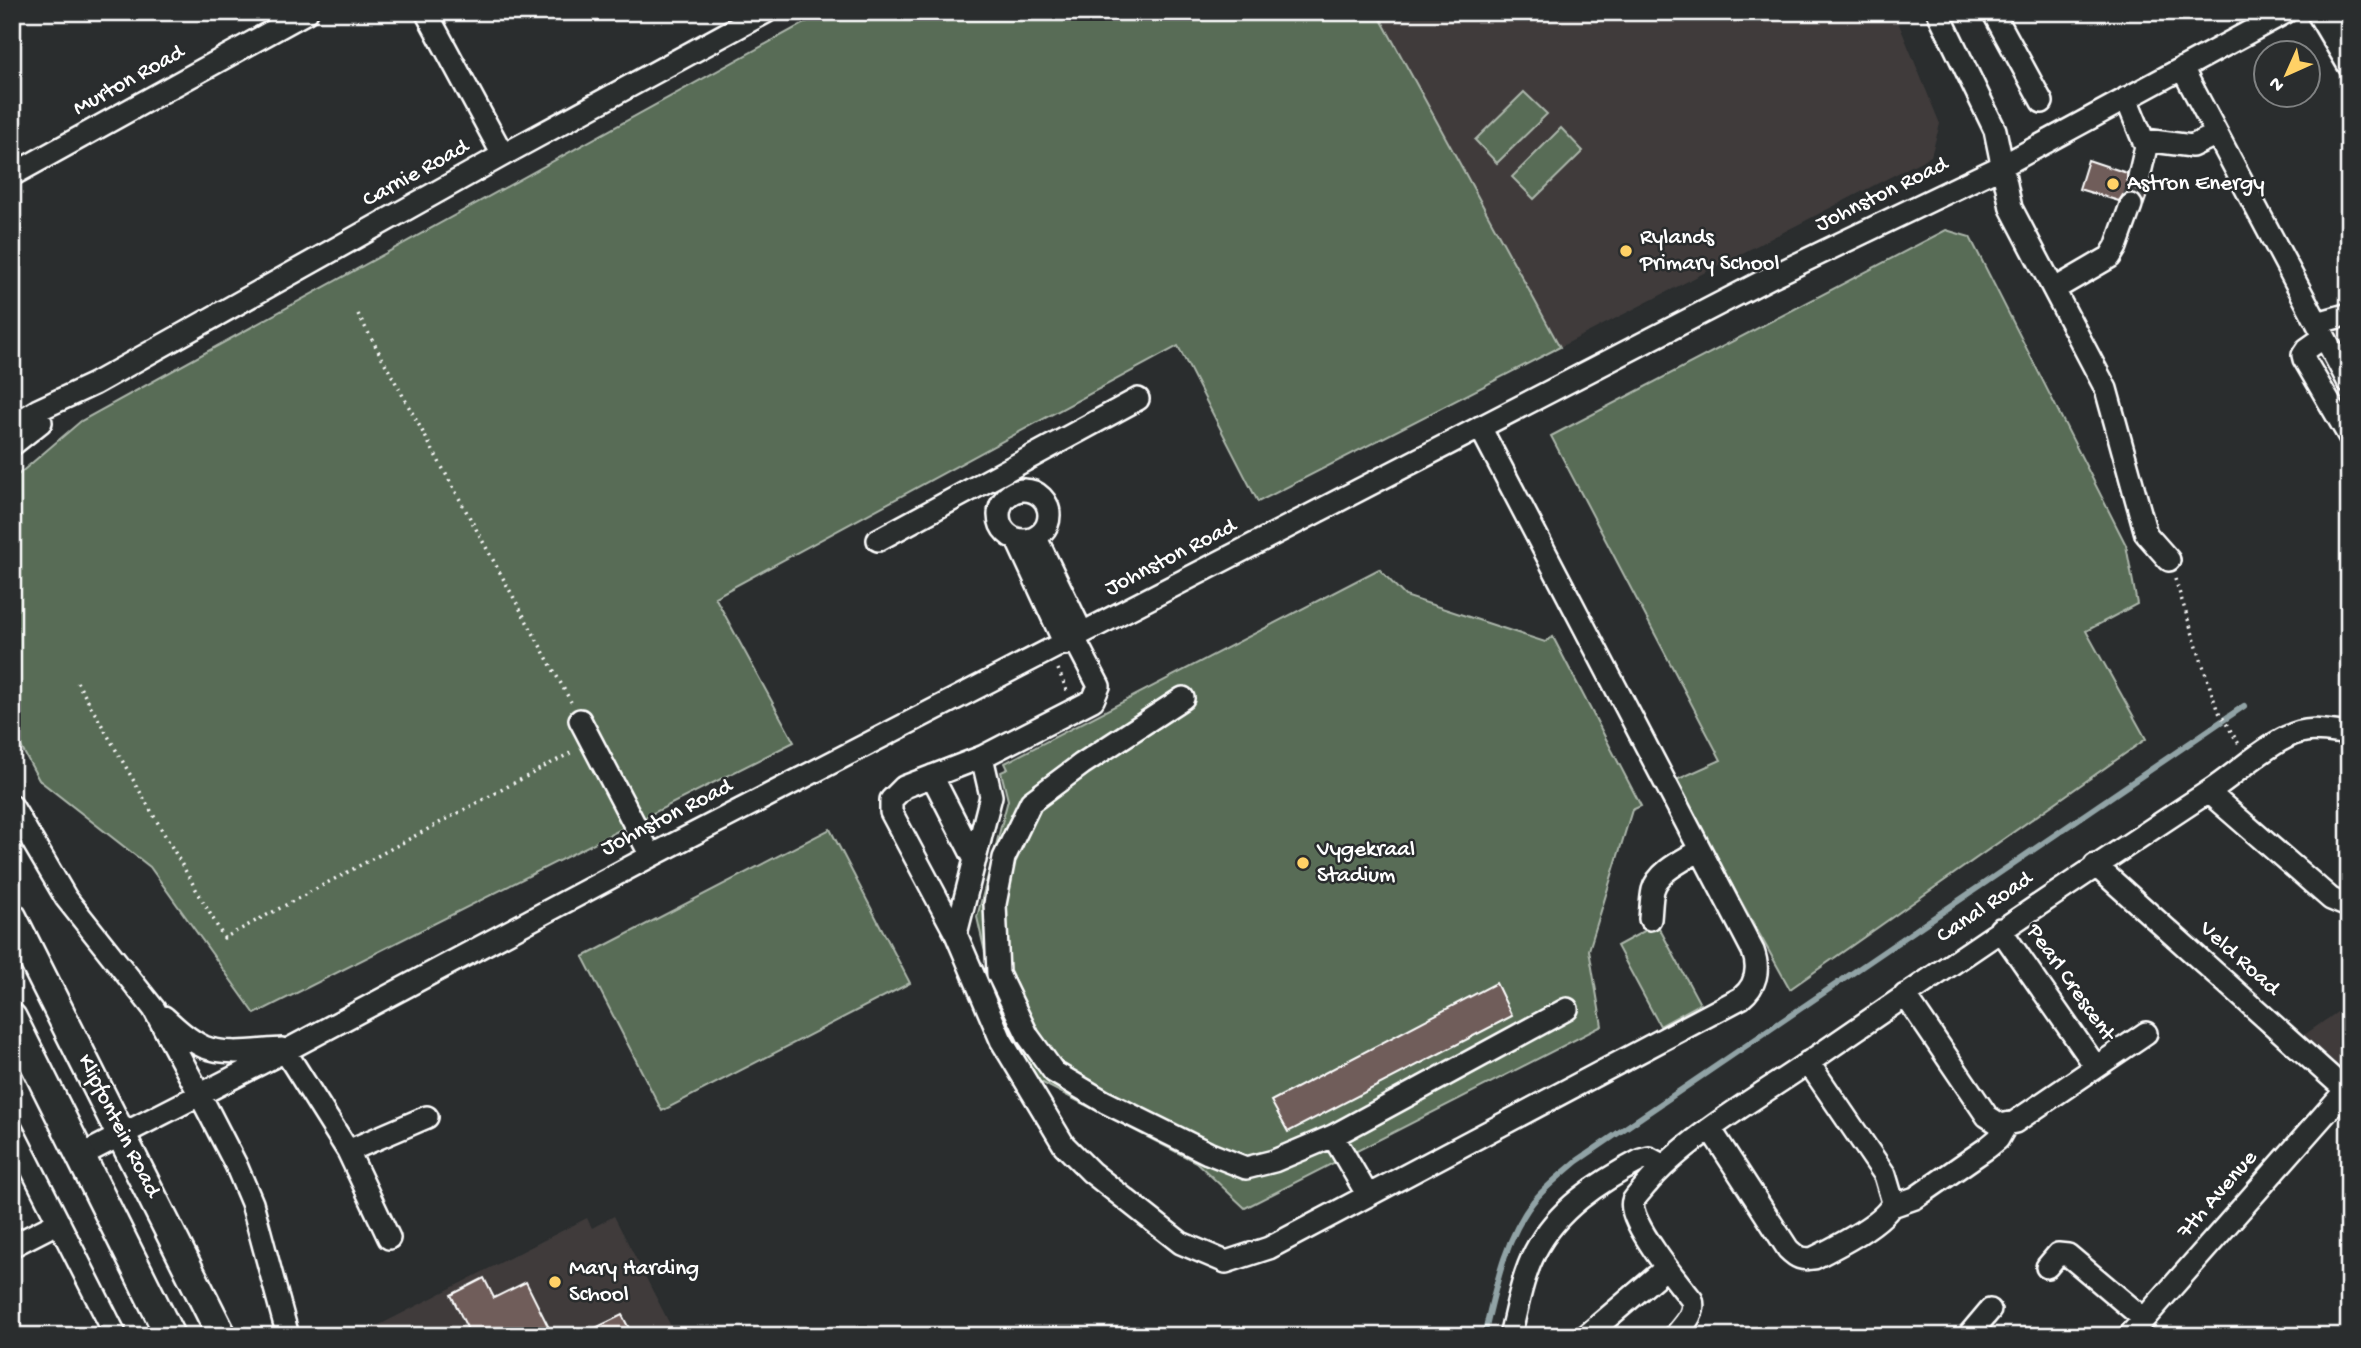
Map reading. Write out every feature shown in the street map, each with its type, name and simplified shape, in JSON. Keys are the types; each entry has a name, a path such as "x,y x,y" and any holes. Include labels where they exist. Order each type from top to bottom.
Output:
{"main road":[{"name":"Klipfontein Road","path":"12,917 222,1336"},
{"name":"Klipfontein Road","path":"12,1018 170,1336"}],"street":[{"name":"Murton Road","path":"12,175 307,12"},
{"path":"426,12 503,155"},
{"name":"Carnie Road","path":"12,426 38,410 93,384 766,12"},
{"path":"1938,12 1995,130 2011,208 2106,388 2146,534 2169,560"},
{"path":"1993,12 2042,102"},
{"name":"Johnston Road","path":"82,1155 287,1050 651,856 1773,276 2002,166 2287,12"},
{"path":"2317,12 2349,66"},
{"path":"2336,12 2340,20 2349,26"},
{"path":"2182,68 2349,383"},
{"path":"2126,98 2145,140 2146,147 2139,177"},
{"path":"2145,140 2192,146 2217,134"},
{"path":"2055,289 2110,257 2131,205"},
{"path":"2349,314 2320,330 2304,352 2304,359 2349,436"},
{"name":"Carnie Road","path":"12,445 93,384"},
{"path":"877,540 1138,399"},
{"path":"1027,539 1098,686 1093,700 982,757 904,787 891,800 891,812 956,934 1001,1040 1065,1145 1091,1172 1181,1243 1226,1262 1269,1248 1747,993 1755,981 1756,961 1480,427"},
{"path":"1001,472 1012,493"},
{"path":"1022,490 1041,495 1050,513 1049,523 1044,531 1027,539 1008,535 999,518 1004,499 1022,490"},
{"path":"1183,698 1082,764 1031,802 1004,858 995,904 998,974 1028,1036 1055,1072 1105,1102 1208,1153 1246,1168 1274,1161 1333,1136 1567,1009"},
{"path":"580,720 651,856"},
{"name":"Canal Road","path":"1666,1268 1641,1227 1632,1208 1633,1202 1664,1166 1711,1129 2000,929 2208,793 2285,737 2305,729 2349,734"},
{"path":"956,934 991,796 982,757"},
{"path":"932,776 975,860"},
{"path":"2208,793 2331,898 2349,904"},
{"path":"12,806 66,898 154,1009 200,1095 252,1203 288,1336"},
{"path":"1650,919 1653,890 1658,880 1700,850"},
{"name":"Veld Road","path":"2095,865 2347,1091"},
{"name":"Pearl Crescent","path":"2000,929 2096,1067"},
{"path":"1905,995 1987,1116 1996,1124 2006,1125"},
{"path":"154,1009 182,1033 206,1047 231,1051 287,1050 348,1151 389,1238"},
{"name":"Pearl Crescent","path":"1711,1129 1788,1250 1800,1259 1814,1258 1875,1222 1892,1206 1915,1198 1987,1148 1998,1139 2006,1125 2015,1122 2146,1033"},
{"path":"1808,1062 1885,1175 1892,1192 1892,1206"},
{"name":"7th Avenue","path":"2129,1336 2347,1091"},
{"path":"348,1151 427,1117"},
{"path":"12,1130 116,1336"},
{"path":"1333,1136 1367,1195"},
{"path":"1510,1336 1529,1265 1546,1233 1563,1212 1601,1183 1641,1160 1649,1158 1664,1166"},
{"path":"12,1246 59,1222"},
{"path":"2047,1267 2058,1254 2068,1255 2144,1320"},
{"path":"1586,1336 1666,1268 1694,1306 1675,1336"},
{"path":"1968,1336 1990,1310"}],"path":[{"path":"358,314 580,720"},
{"path":"2169,560 2217,709 2233,734"},
{"path":"1056,664 1071,699"},
{"path":"77,682 224,938 591,741"}],"shaded area":[{"name":"Rylands Primary School","path":"1377,12 1894,12 1940,124 1931,156 1560,347"},
{"path":"2349,1004 2349,1075 2304,1035"},
{"name":"Mary Harding School","path":"614,1216 676,1336 358,1336 587,1218 592,1228"}],"green space":[{"path":"824,12 1377,12 1560,347 1258,502 1178,346 715,597 794,742 255,1014 150,867 39,780 12,730 12,480 81,421"},
{"path":"1524,92 1547,114 1497,163 1475,140"},
{"path":"1561,128 1583,151 1534,199 1512,177"},
{"path":"1946,230 1970,237 2126,545 2137,604 2086,631 2146,739 1790,989 1674,781 1721,760 1551,436"},
{"name":"Vygekraal Stadium","path":"1379,569 1405,596 1545,642 1553,637 1641,806 1632,810 1589,950 1602,1026 1245,1208 1196,1162 1033,1078 993,988 977,917 1008,800 1001,772 1008,769 1005,763"},
{"path":"830,829 910,983 662,1111 583,957"},
{"path":"1657,924 1700,1004 1660,1026 1617,946"}],"building":[{"path":"2088,160 2127,173 2127,181 2135,190 2143,189 2151,183 2144,204 2135,192 2123,195 2119,201 2079,189"},
{"path":"1496,983 1512,1016 1288,1132 1271,1101"},
{"path":"484,1278 494,1298 526,1282 553,1336 471,1336 451,1295"},
{"path":"622,1315 633,1336 579,1336"}],"waterway":[{"path":"1484,1336 1502,1266 1515,1232 1533,1202 1554,1180 1577,1161 2244,706"}],"tunnel":[{"path":"2131,205 2139,177"}],"place":[{"name":"Astron Energy","path":"2113,184"},
{"name":"Rylands Primary School","path":"1626,251"},
{"name":"Vygekraal Stadium","path":"1303,863"},
{"name":"Mary Harding School","path":"555,1282"}]}
